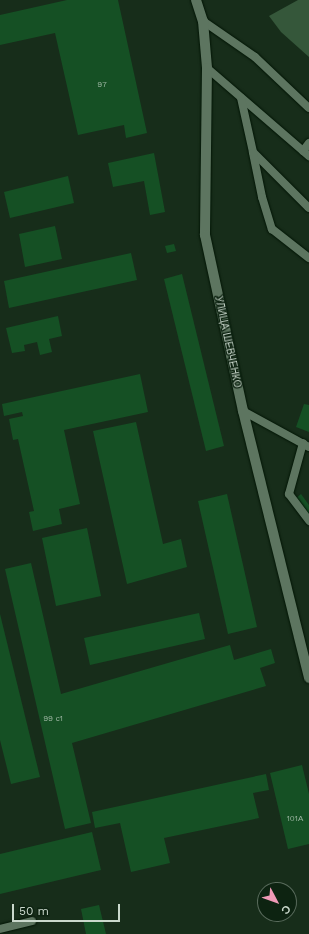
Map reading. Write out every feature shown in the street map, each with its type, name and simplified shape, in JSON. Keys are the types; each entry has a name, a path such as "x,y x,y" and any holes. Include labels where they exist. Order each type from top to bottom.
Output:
{"street":[{"name":"УЛИЦА ШЕВЧЕНКО","path":"196,0 203,21 207,68 205,235 243,411 309,678"}],"lane":[{"path":"203,21 255,57 309,108"},
{"path":"207,68 306,154 309,143"},
{"path":"241,98 262,197 272,229 309,258"},
{"path":"253,152 309,208"},
{"path":"243,411 306,445 290,494 309,521"},
{"path":"0,929 32,921"}],"green space":[{"path":"298,0 309,0 309,57 281,32 269,16"}],"building":[{"path":"67,0 118,0 147,133 126,138 124,125 78,135 55,33 0,45 0,15"},
{"path":"154,153 165,212 150,215 144,181 113,187 108,163"},
{"path":"68,176 74,203 10,218 4,192"},
{"path":"55,226 62,259 25,267 19,234"},
{"path":"174,244 176,251 167,253 165,246"},
{"path":"131,253 137,280 9,308 4,281"},
{"path":"182,274 224,446 206,451 164,279"},
{"path":"58,316 62,336 49,339 52,352 40,355 37,342 24,345 25,351 12,353 6,328"},
{"path":"140,374 148,412 64,430 80,504 59,509 62,524 33,531 29,512 34,511 18,439 13,440 9,419 23,416 22,412 4,416 2,404"},
{"path":"304,404 309,405 309,432 296,427"},
{"path":"136,422 163,544 181,539 187,567 127,584 93,431"},
{"path":"227,494 257,627 228,634 198,501"},
{"path":"301,494 309,505 309,518 294,500"},
{"path":"87,528 101,596 56,606 42,538"},
{"path":"31,563 61,694 230,645 234,660 271,649 275,663 260,668 266,686 72,743 91,823 65,829 5,569"},
{"path":"199,613 205,639 90,665 84,638"},
{"path":"0,614 40,777 11,784 0,740"},
{"path":"302,765 309,794 309,844 288,849 270,773"},
{"path":"266,774 269,790 253,793 259,818 164,838 170,863 131,872 120,823 95,828 92,812"},
{"path":"92,832 101,870 0,894 0,854"},
{"path":"99,905 106,934 86,934 81,909"}]}
